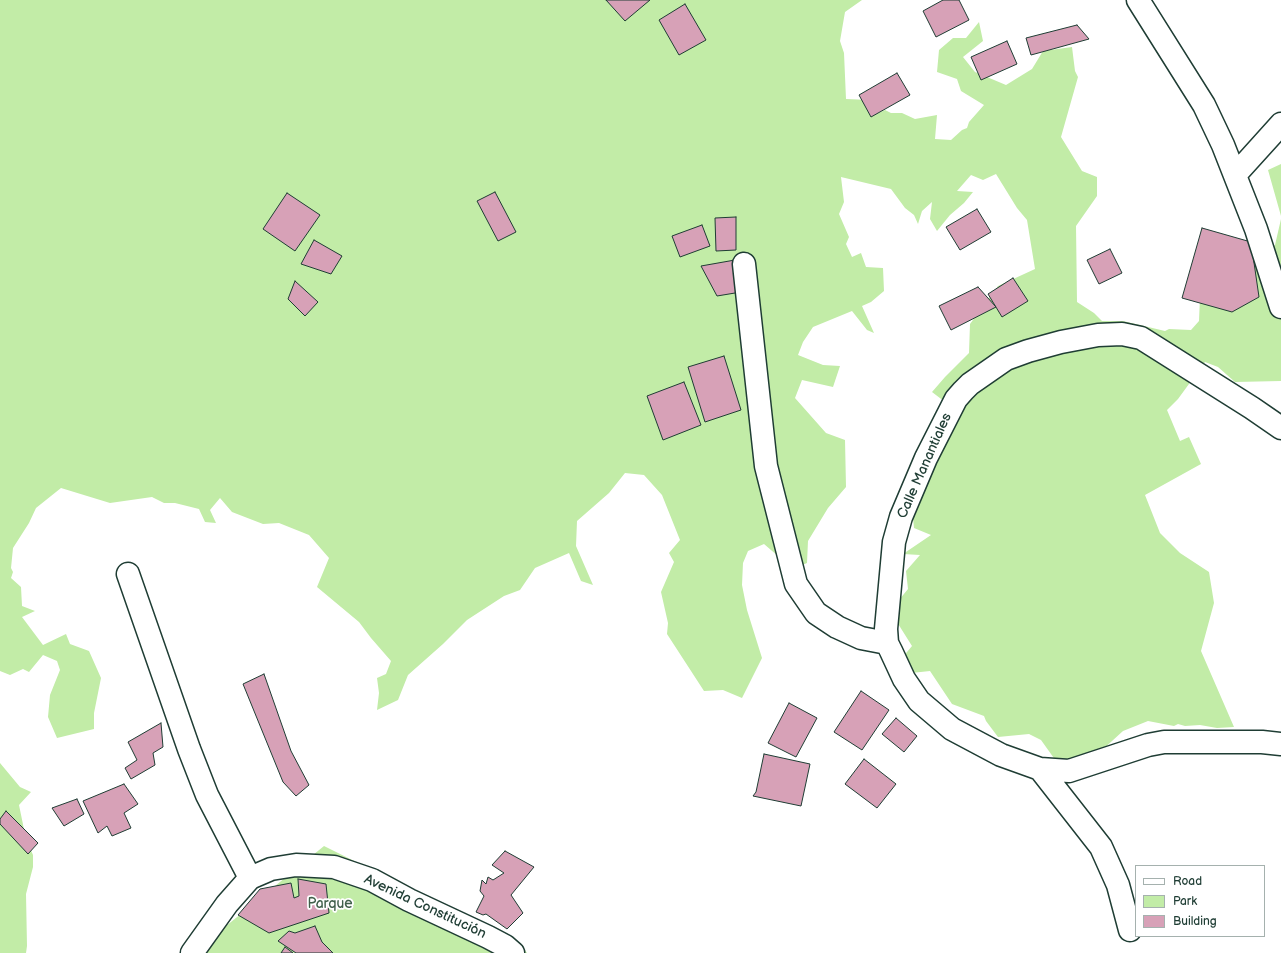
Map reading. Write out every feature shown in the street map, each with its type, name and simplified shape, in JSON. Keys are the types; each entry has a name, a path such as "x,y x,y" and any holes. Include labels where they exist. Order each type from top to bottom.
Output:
{"street":[{"path":"1138,0 1204,105 1223,144 1256,229 1281,307"},
{"path":"1235,175 1281,124"},
{"path":"744,264 766,466 796,584 816,613 861,638 887,643"},
{"name":"Calle Manantiales","path":"1281,428 1245,403 1141,338 1122,334 1098,335 1061,342 1028,351 1006,360 970,384 956,399 926,458 901,517 894,542 886,629 887,643 904,679 924,706 952,729 1001,755 1040,769 1069,771 1148,745 1164,742 1262,742 1281,744"},
{"path":"128,574 168,692 204,788 250,878 227,904 192,953"},
{"path":"1040,769 1101,847 1118,885 1130,930"},
{"name":"Avenida Constitución","path":"250,878 271,868 280,866 296,865 334,867 372,880 414,902 488,937 505,946 513,953"}],"green space":[{"path":"0,0 862,0 845,12 840,41 844,53 846,99 870,100 876,114 885,110 891,113 902,113 915,119 937,115 935,139 951,140 962,130 967,128 969,122 984,105 961,91 957,79 937,72 939,50 953,38 966,38 979,22 983,41 963,57 975,72 1006,85 1032,69 1043,51 1072,47 1075,71 1078,77 1061,137 1082,171 1097,177 1097,196 1076,226 1077,302 1094,313 1102,321 1123,321 1165,331 1169,329 1191,330 1199,321 1201,273 1245,270 1275,245 1281,219 1281,381 1235,382 1218,367 1205,362 1178,399 1167,410 1180,441 1189,437 1201,464 1145,495 1160,533 1180,553 1209,572 1214,603 1201,651 1234,727 1217,728 1200,725 1185,726 1178,724 1174,726 1148,721 1123,731 1078,772 1056,761 1041,740 1029,734 998,737 984,716 952,704 930,671 902,674 902,658 912,646 890,611 908,589 906,571 920,555 903,554 931,535 914,528 909,475 949,405 932,392 969,353 970,324 998,286 1035,269 1027,220 1017,208 996,174 983,180 971,175 957,191 973,192 964,203 950,215 937,231 930,219 932,202 922,211 918,224 914,215 905,208 891,189 841,177 844,202 839,214 849,237 846,244 852,257 861,253 866,267 883,268 884,291 871,302 862,306 874,333 867,330 852,311 813,327 803,342 798,355 823,365 840,366 833,387 802,380 795,398 826,433 845,440 846,487 828,508 808,541 807,563 793,569 764,544 748,551 743,563 742,585 747,610 762,658 742,698 723,690 704,691 667,634 668,623 661,592 674,562 669,553 680,540 662,495 644,475 625,473 609,493 577,521 576,546 593,585 581,581 569,553 535,568 520,590 504,596 467,620 408,675 398,700 377,710 379,693 377,678 386,674 391,661 359,622 317,587 329,558 309,535 279,523 263,524 232,512 220,498 210,510 216,523 205,522 199,509 175,503 164,503 152,497 110,503 61,488 36,508 29,523 13,548 11,568 13,572 11,578 21,587 22,606 35,611 22,617 43,645 66,634 70,644 89,651 101,678 94,713 94,729 57,738 48,717 50,695 60,670 57,661 43,655 29,672 23,669 10,675 0,671"},
{"path":"1281,164 1281,216 1268,170"},
{"path":"0,763 20,787 31,792 19,805 26,839 33,855 33,867 26,894 26,953 0,953"},
{"name":"Parque","path":"324,846 521,944 527,953 193,953"}],"building":[{"path":"606,0 650,0 625,21"},
{"path":"943,0 959,0 969,20 936,37 923,11"},
{"path":"685,4 706,40 679,55 659,20"},
{"path":"1077,25 1089,39 1031,55 1026,38"},
{"path":"1007,41 1017,64 981,80 971,57"},
{"path":"897,73 910,95 871,117 859,95"},
{"path":"495,192 516,232 498,241 477,201"},
{"path":"287,193 320,215 295,251 263,229"},
{"path":"977,209 991,232 960,250 946,227"},
{"path":"736,217 736,250 716,251 715,218"},
{"path":"702,225 710,246 680,257 672,236"},
{"path":"1202,228 1251,242 1259,297 1232,312 1182,298"},
{"path":"314,240 342,256 331,274 301,264"},
{"path":"1110,249 1122,273 1099,284 1087,260"},
{"path":"735,260 741,292 717,296 701,266"},
{"path":"1013,278 1028,301 1002,317 988,294"},
{"path":"295,281 318,302 305,316 288,299"},
{"path":"978,287 996,307 951,330 939,306"},
{"path":"724,356 741,410 705,422 688,367"},
{"path":"684,382 701,425 663,440 647,396"},
{"path":"264,674 291,751 309,785 296,796 283,782 243,684"},
{"path":"861,691 889,710 862,750 834,732"},
{"path":"789,703 817,718 796,757 768,743"},
{"path":"896,718 917,736 904,752 882,734"},
{"path":"161,723 163,747 153,753 155,765 131,779 125,768 137,760 128,742"},
{"path":"764,754 810,764 801,806 753,796 756,792"},
{"path":"864,759 896,784 877,808 845,784"},
{"path":"124,784 138,804 124,813 131,828 112,836 107,826 98,833 83,801"},
{"path":"77,799 84,814 64,826 52,808"},
{"path":"6,811 38,843 28,854 0,824 0,819"},
{"path":"505,851 534,867 511,895 523,913 507,929 486,914 483,915 476,912 484,896 480,891 482,880 486,884 488,877 493,880 504,873 492,865"},
{"path":"298,879 326,884 329,913 269,933 238,915 260,889 291,883 294,898 299,896"},
{"path":"315,926 322,942 333,953 296,953 278,941 289,931 295,933"},
{"path":"285,947 293,953 281,953"}]}
